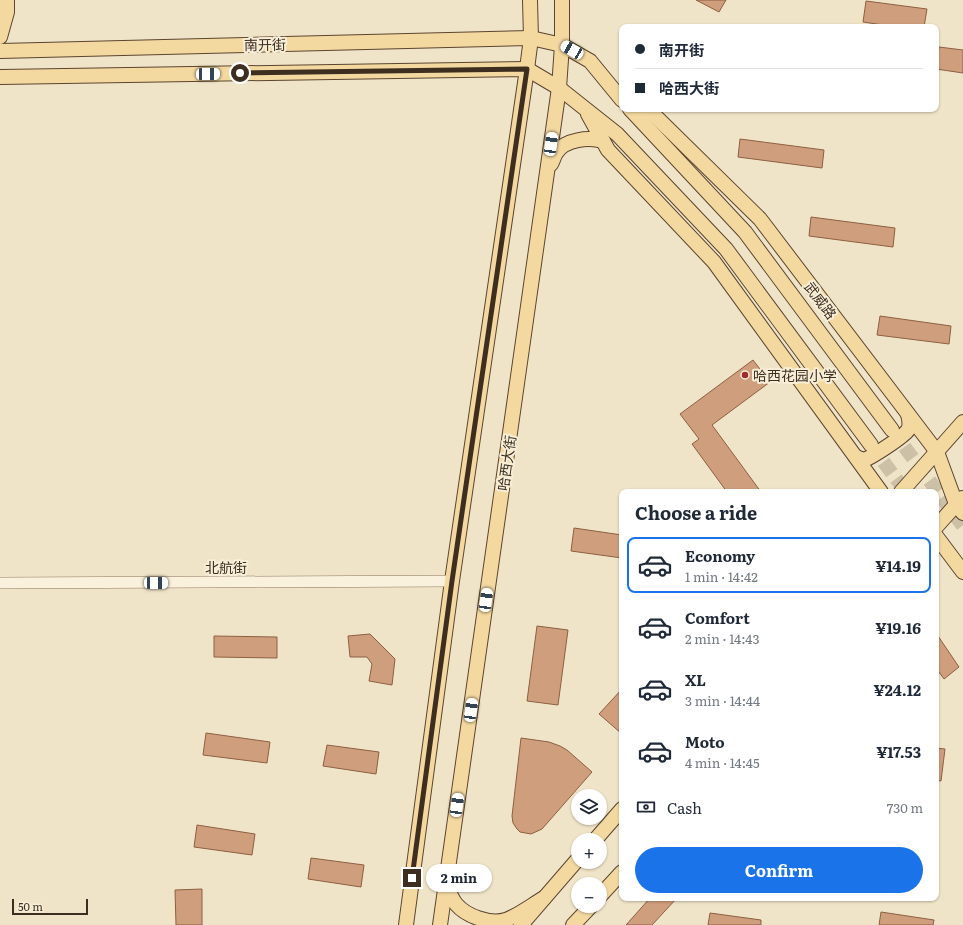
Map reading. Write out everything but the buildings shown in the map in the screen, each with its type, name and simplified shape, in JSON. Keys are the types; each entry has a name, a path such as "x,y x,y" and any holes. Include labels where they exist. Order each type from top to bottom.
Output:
{"main road":[{"path":"0,37 7,12 7,0"},
{"path":"406,925 452,581 527,69 531,38 530,0"},
{"name":"哈西大街","path":"440,925 559,88 562,45 562,0"},
{"path":"531,38 562,45 590,61 619,85"},
{"name":"南开街","path":"0,51 531,38"},
{"path":"590,61 619,96"},
{"path":"527,69 559,88 617,134 726,249 871,445"},
{"name":"南开街","path":"0,77 527,69"},
{"path":"582,105 608,150 714,262 879,489"},
{"name":"武威路","path":"633,112 745,232 892,430"},
{"name":"武威路","path":"651,112 760,218 937,452 961,505"},
{"path":"547,172 557,151 569,143 595,139 603,141"},
{"path":"856,457 864,460 872,457 908,430 910,422 908,414"},
{"path":"904,489 963,422"},
{"path":"939,524 961,505"},
{"path":"939,540 963,572"},
{"path":"601,833 619,812"},
{"path":"521,925 571,867"},
{"path":"607,888 619,875"},
{"path":"446,884 455,903 466,912 476,918 493,921 506,920 544,898"},
{"path":"573,925 584,913"}],"street":[{"name":"北航街","path":"0,584 452,581"}],"tunnel":[{"path":"892,430 936,489"},
{"path":"871,445 904,489"},
{"path":"939,494 963,526"}],"place":[{"name":"哈西花园小学","path":"745,375"}],"route":[{"path":"240,73 527,69 452,581 412,878"}]}
